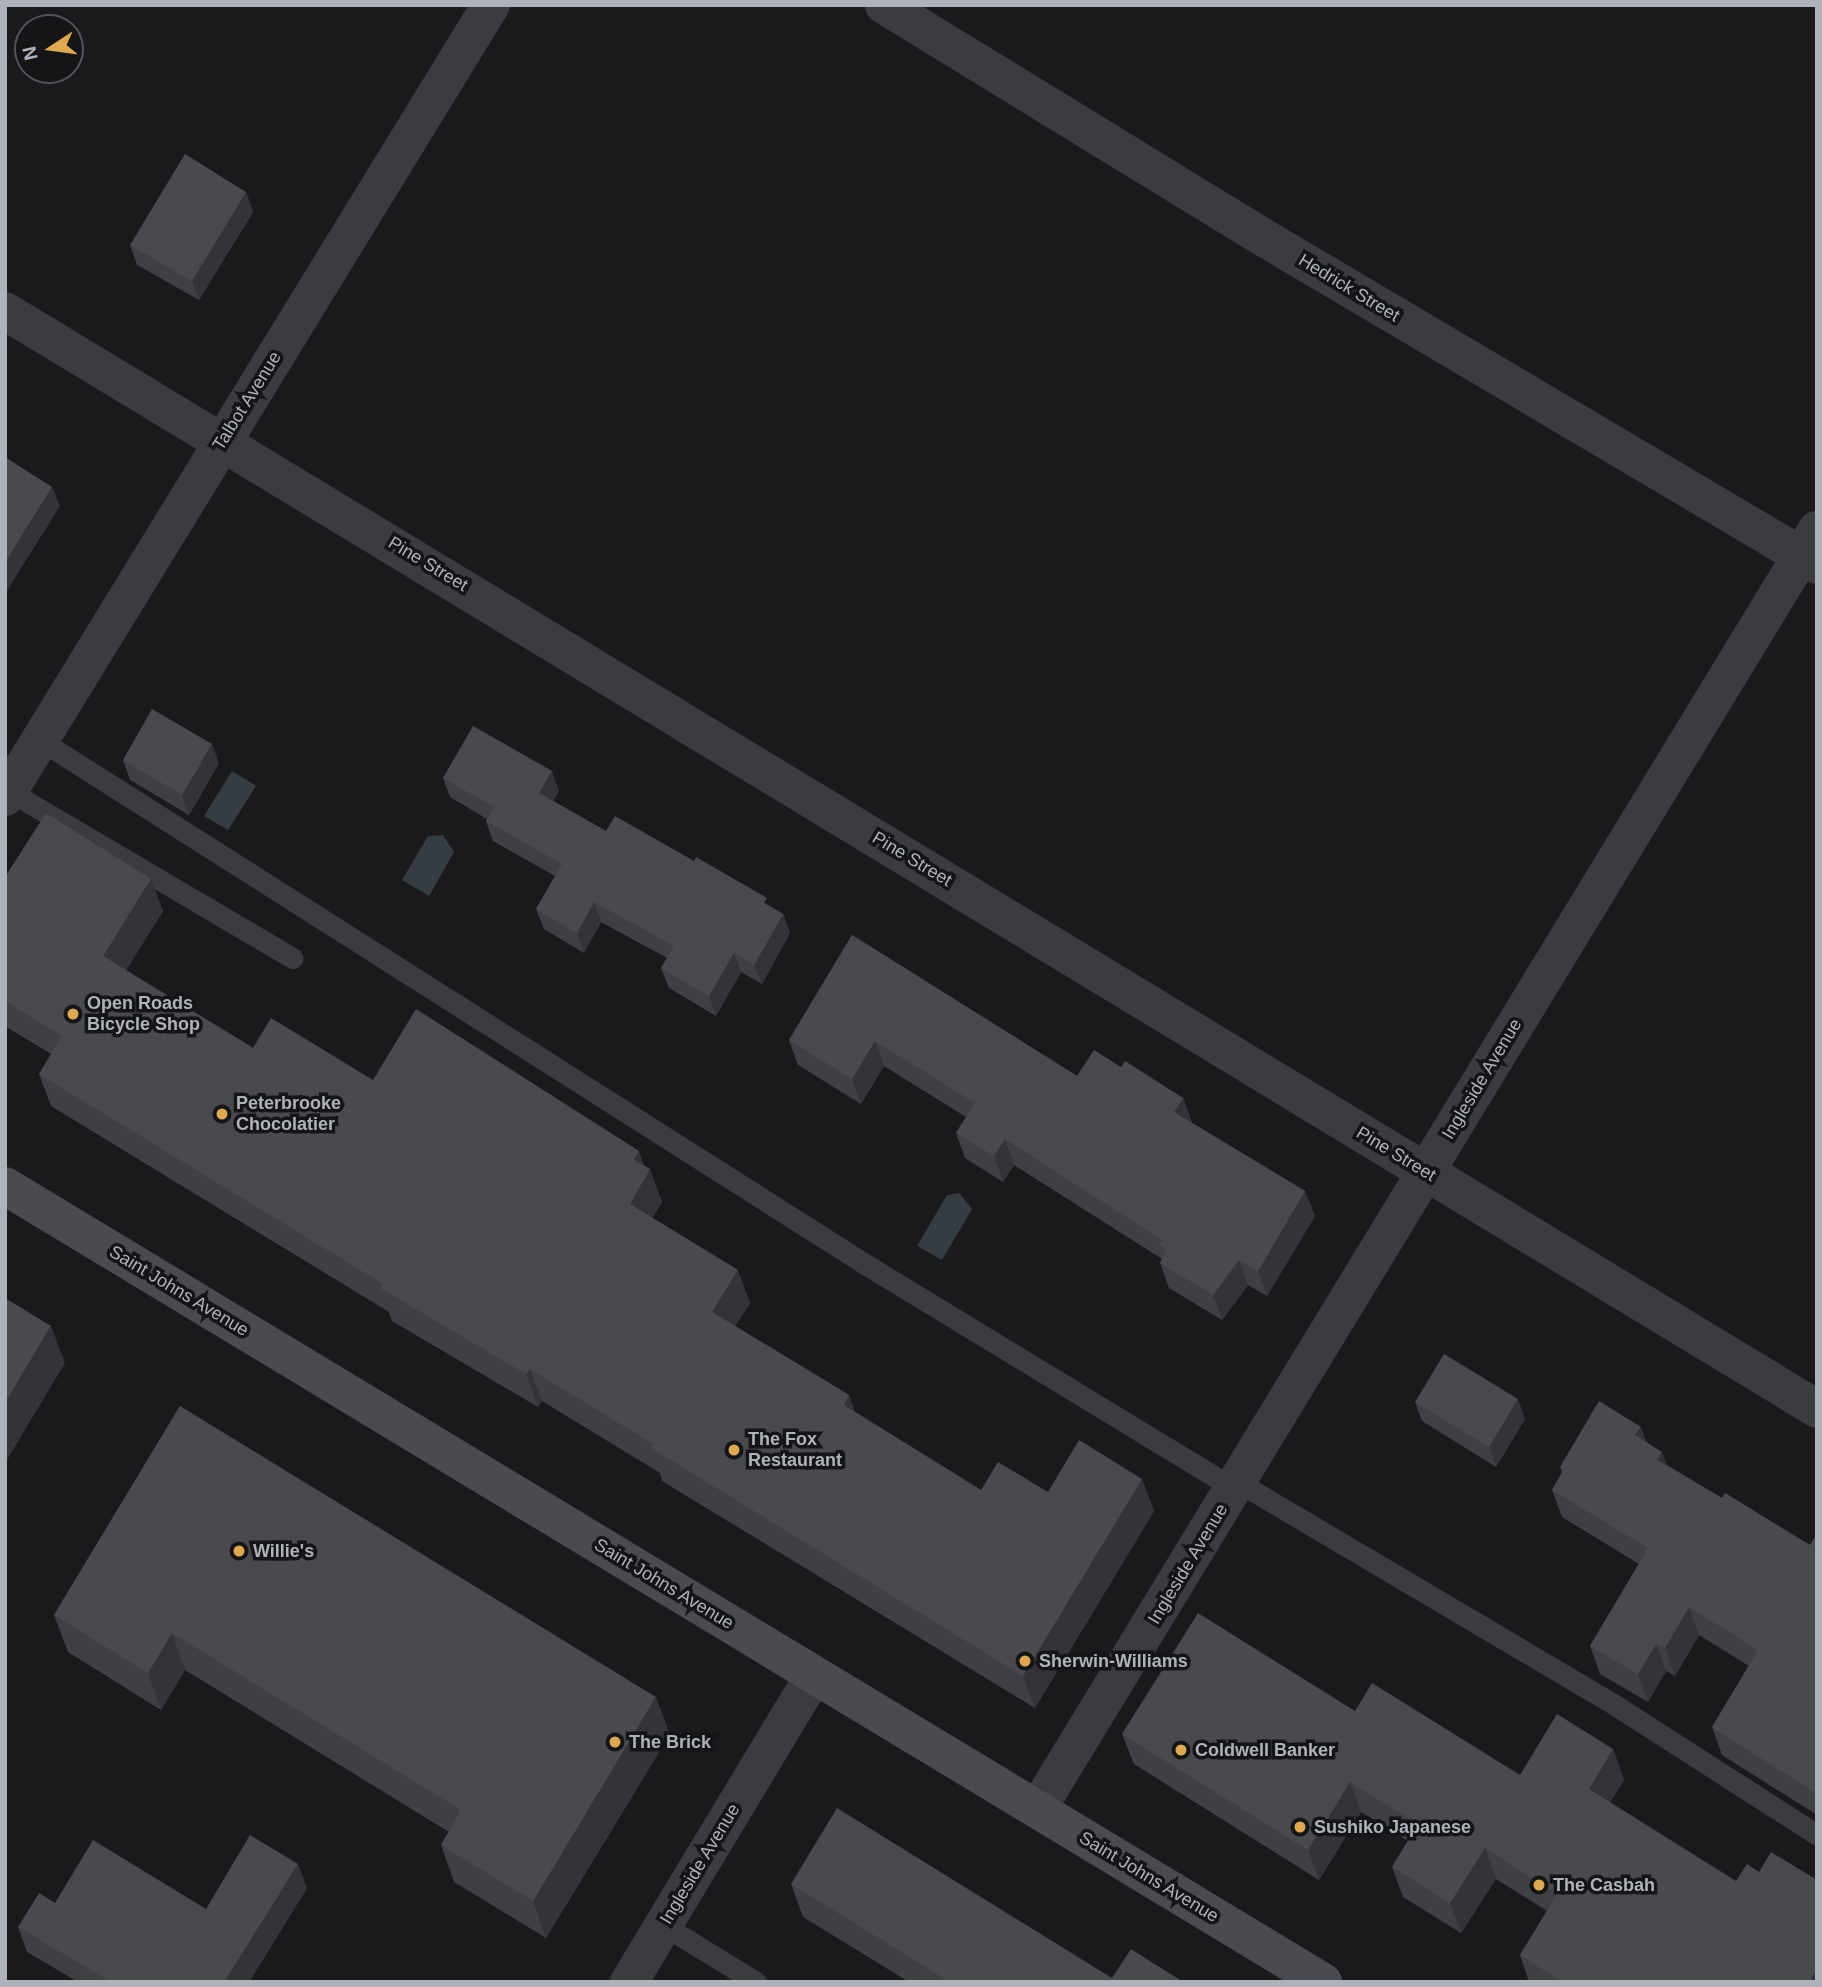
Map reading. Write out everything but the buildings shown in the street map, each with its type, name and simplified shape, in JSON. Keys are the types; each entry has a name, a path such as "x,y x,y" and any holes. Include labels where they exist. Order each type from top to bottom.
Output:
{"main road":[{"name":"Saint Johns Avenue","path":"5,1186 1323,1982"}],"street":[{"name":"Talbot Avenue","path":"7,794 491,5"},
{"name":"Hedrick Street","path":"884,5 1261,236 1812,550"},
{"name":"Pine Street","path":"5,311 1817,1409"},
{"name":"Ingleside Avenue","path":"1038,1808 1426,1172 1812,550"},
{"name":"Ingleside Avenue","path":"629,1982 814,1675"}],"lane":[{"path":"40,740 877,1271 1236,1485 1618,1707 1817,1835"},
{"path":"7,794 293,958"},
{"path":"663,1926 756,1982"}],"shaded area":[{"path":"232,771 256,786 228,830 204,816"},
{"path":"443,835 454,852 429,896 402,880 428,836"},
{"path":"959,1193 972,1209 942,1260 917,1246 947,1195"}],"place":[{"name":"Open Roads Bicycle Shop","path":"73,1014"},
{"name":"Peterbrooke Chocolatier","path":"222,1114"},
{"name":"The Fox Restaurant","path":"734,1450"},
{"name":"Willie's","path":"239,1551"},
{"name":"Sherwin-Williams","path":"1025,1661"},
{"name":"The Brick","path":"615,1742"},
{"name":"Coldwell Banker","path":"1181,1750"},
{"name":"Sushiko Japanese","path":"1300,1827"},
{"name":"The Casbah","path":"1539,1885"}]}
